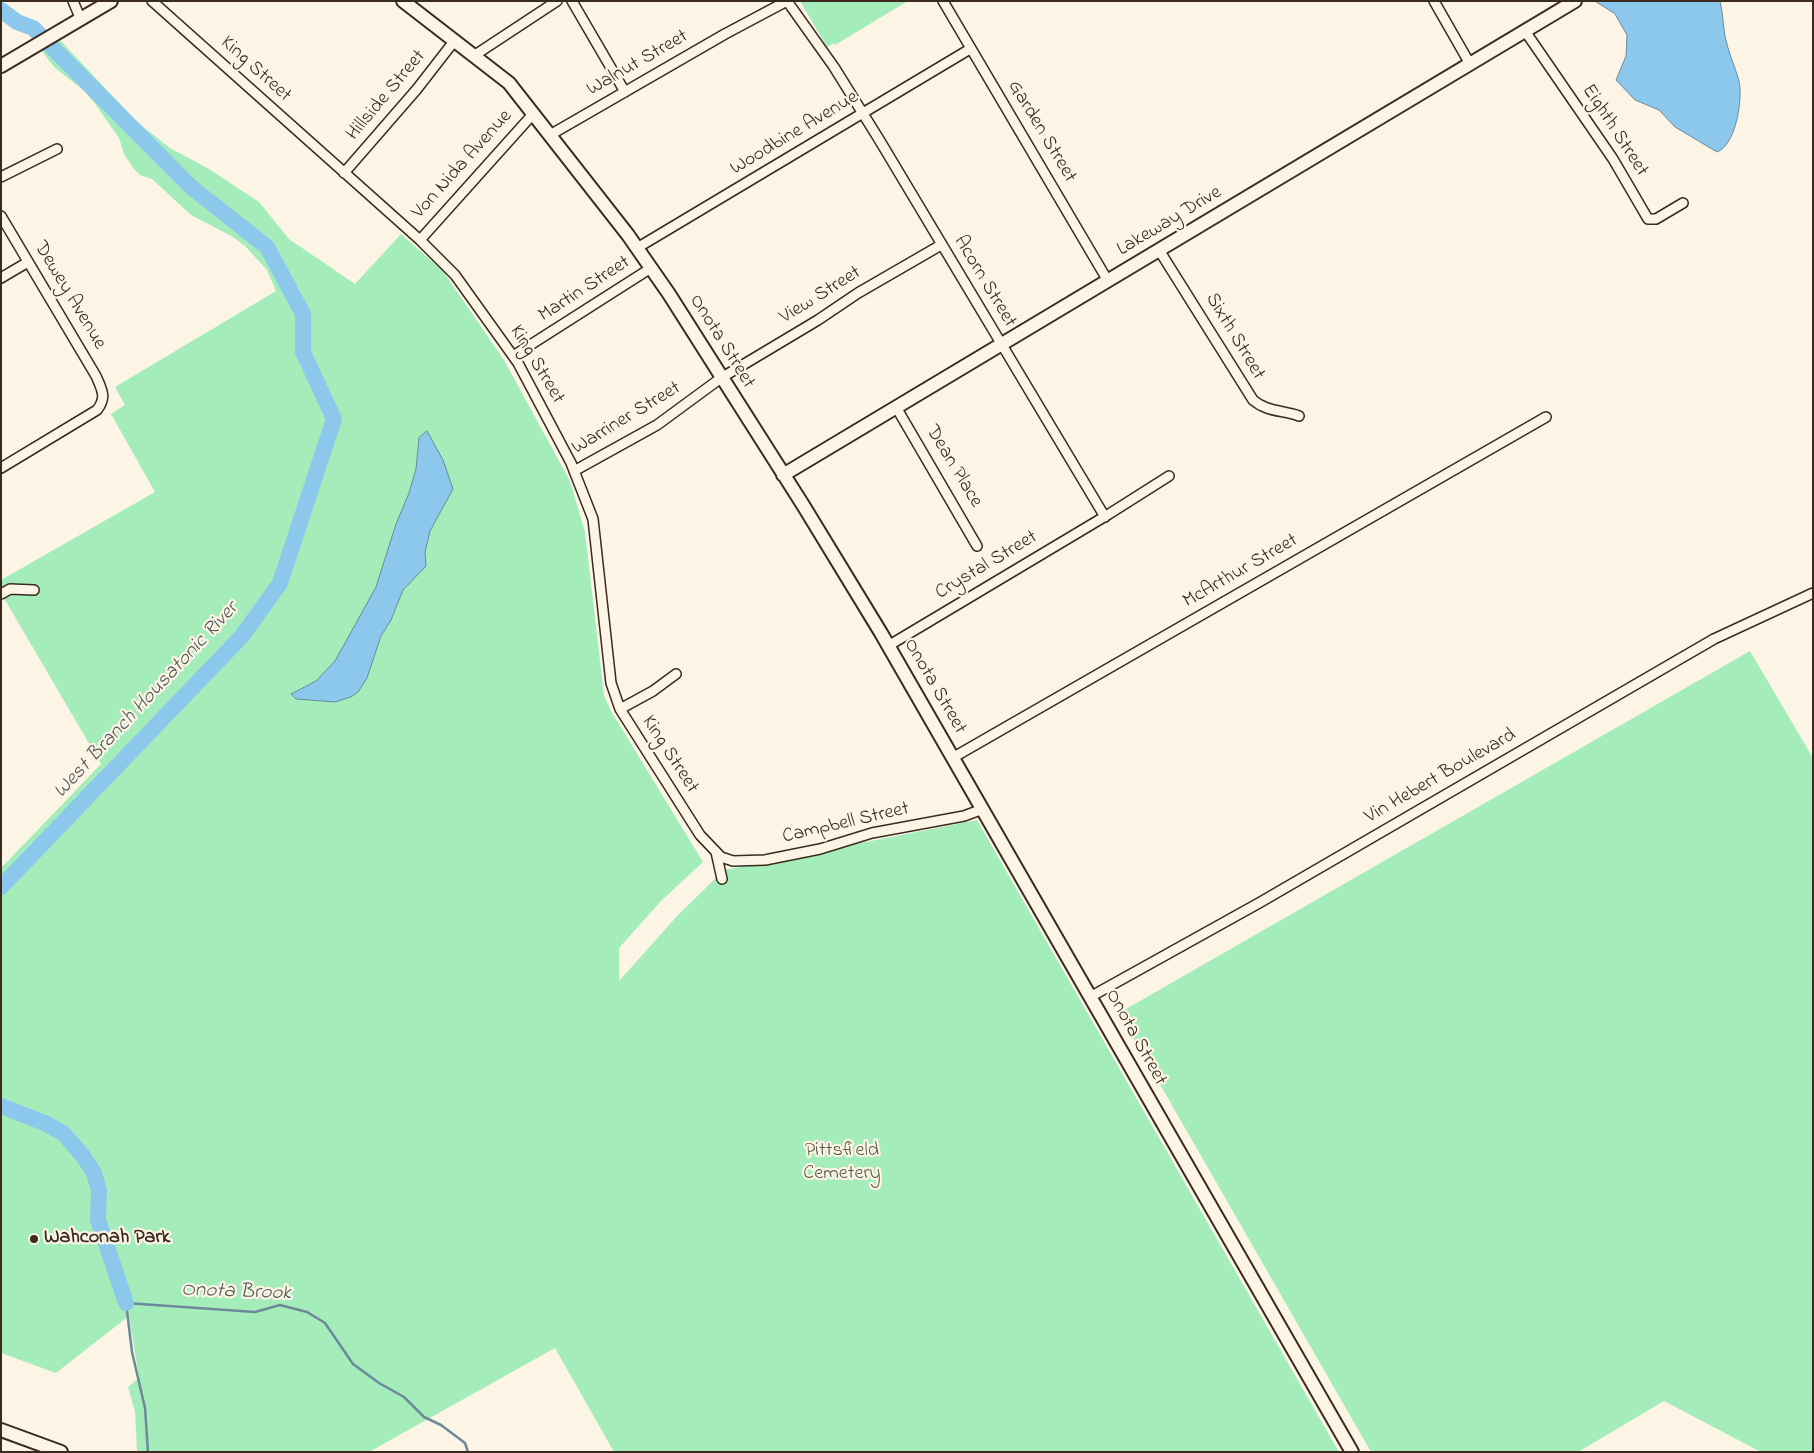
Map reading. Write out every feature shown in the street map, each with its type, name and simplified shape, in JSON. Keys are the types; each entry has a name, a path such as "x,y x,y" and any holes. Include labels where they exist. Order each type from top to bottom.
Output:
{"street":[{"path":"73,1 81,20"},
{"path":"1,66 110,1"},
{"name":"King Street","path":"152,1 420,240 455,276 513,356 544,410 574,471 593,519 611,683 620,709 700,835 716,852"},
{"path":"475,55 557,1"},
{"path":"572,1 625,92"},
{"name":"Walnut Street","path":"550,135 787,1"},
{"name":"Acorn Street","path":"787,1 833,66 863,114 1105,517"},
{"name":"Garden Street","path":"943,1 1108,280"},
{"path":"1434,1 1470,64"},
{"name":"Lakeway Drive","path":"783,475 1575,1"},
{"name":"Onota Street","path":"406,2 509,83 651,268 783,475 954,757 1352,1452"},
{"name":"Eighth Street","path":"1525,31 1613,159 1648,219 1656,219 1683,203"},
{"name":"Hillside Street","path":"344,173 417,89 455,40"},
{"name":"Woodbine Avenue","path":"637,248 970,49"},
{"name":"Von Nida Avenue","path":"420,240 533,114"},
{"path":"1,177 57,149"},
{"name":"Dewey Avenue","path":"1,216 96,376 104,394 103,403 97,410 1,468"},
{"name":"View Street","path":"721,378 818,320 858,293 941,246"},
{"name":"Sixth Street","path":"1160,250 1252,400 1269,410 1286,411 1299,416"},
{"path":"1,278 28,262"},
{"name":"Martin Street","path":"513,356 651,268"},
{"name":"Warriner Street","path":"574,471 657,425 721,378"},
{"name":"Dean Place","path":"896,407 978,546"},
{"name":"McArthur Street","path":"954,757 1546,417"},
{"name":"Crystal Street","path":"888,646 1105,517 1169,476"},
{"path":"1,594 10,589 34,590"},
{"name":"Vin Hebert Boulevard","path":"1090,997 1259,903 1714,640 1813,593"},
{"path":"620,709 653,691 676,674"},
{"name":"Campbell Street","path":"716,852 721,857 733,861 765,860 820,849 872,833 964,816 984,809"},
{"path":"716,852 722,879"},
{"path":"1,1430 61,1452"}],"green space":[{"path":"800,1 908,1 835,45 834,43 827,47"},
{"name":"Pittsfield Cemetery","path":"58,38 137,122 170,148 209,169 259,202 289,239 355,284 401,234 443,271 504,360 570,481 585,532 604,695 611,711 703,862 661,901 619,948 619,981 678,915 724,870 977,820 1339,1452 614,1452 555,1348 369,1452 140,1452 137,1451 135,1412 128,1387 139,1378 129,1316 56,1373 1,1353 1,868 101,764 1,593 1,580 155,492 111,414 125,405 115,387 276,291 267,270 246,247 233,237 191,215 152,179 140,175 134,169 124,154 119,138 93,101 83,90 55,68 40,49"},
{"path":"1750,651 1813,758 1813,1452 1761,1452 1664,1401 1578,1452 1371,1452 1119,1013"}],"water":[{"path":"1595,1 1720,1 1726,42 1740,89 1737,121 1724,148 1717,152 1675,127 1659,110 1635,100 1616,80 1626,56 1627,35 1615,14"},
{"path":"427,431 443,460 453,489 430,531 425,552 426,566 403,590 391,620 381,636 367,678 358,692 351,697 335,702 296,699 291,694 316,681 335,661 376,587 416,469 419,438"}],"waterway":[{"name":"West Branch Housatonic River","path":"1,10 17,22 33,28 191,187 267,247 303,314 303,352 334,419 280,583 242,636 1,887"},
{"name":"West Branch Housatonic River","path":"1,1106 47,1124 64,1134 83,1156 94,1173 99,1190 98,1220 126,1303"},
{"name":"Onota Brook","path":"148,1452 145,1408 132,1352 126,1303 255,1312 280,1305 307,1312 325,1323 353,1364 379,1383 404,1397 424,1417 441,1425 465,1443 468,1452"}],"place":[{"name":"Wahconah Park","path":"34,1239"}]}
